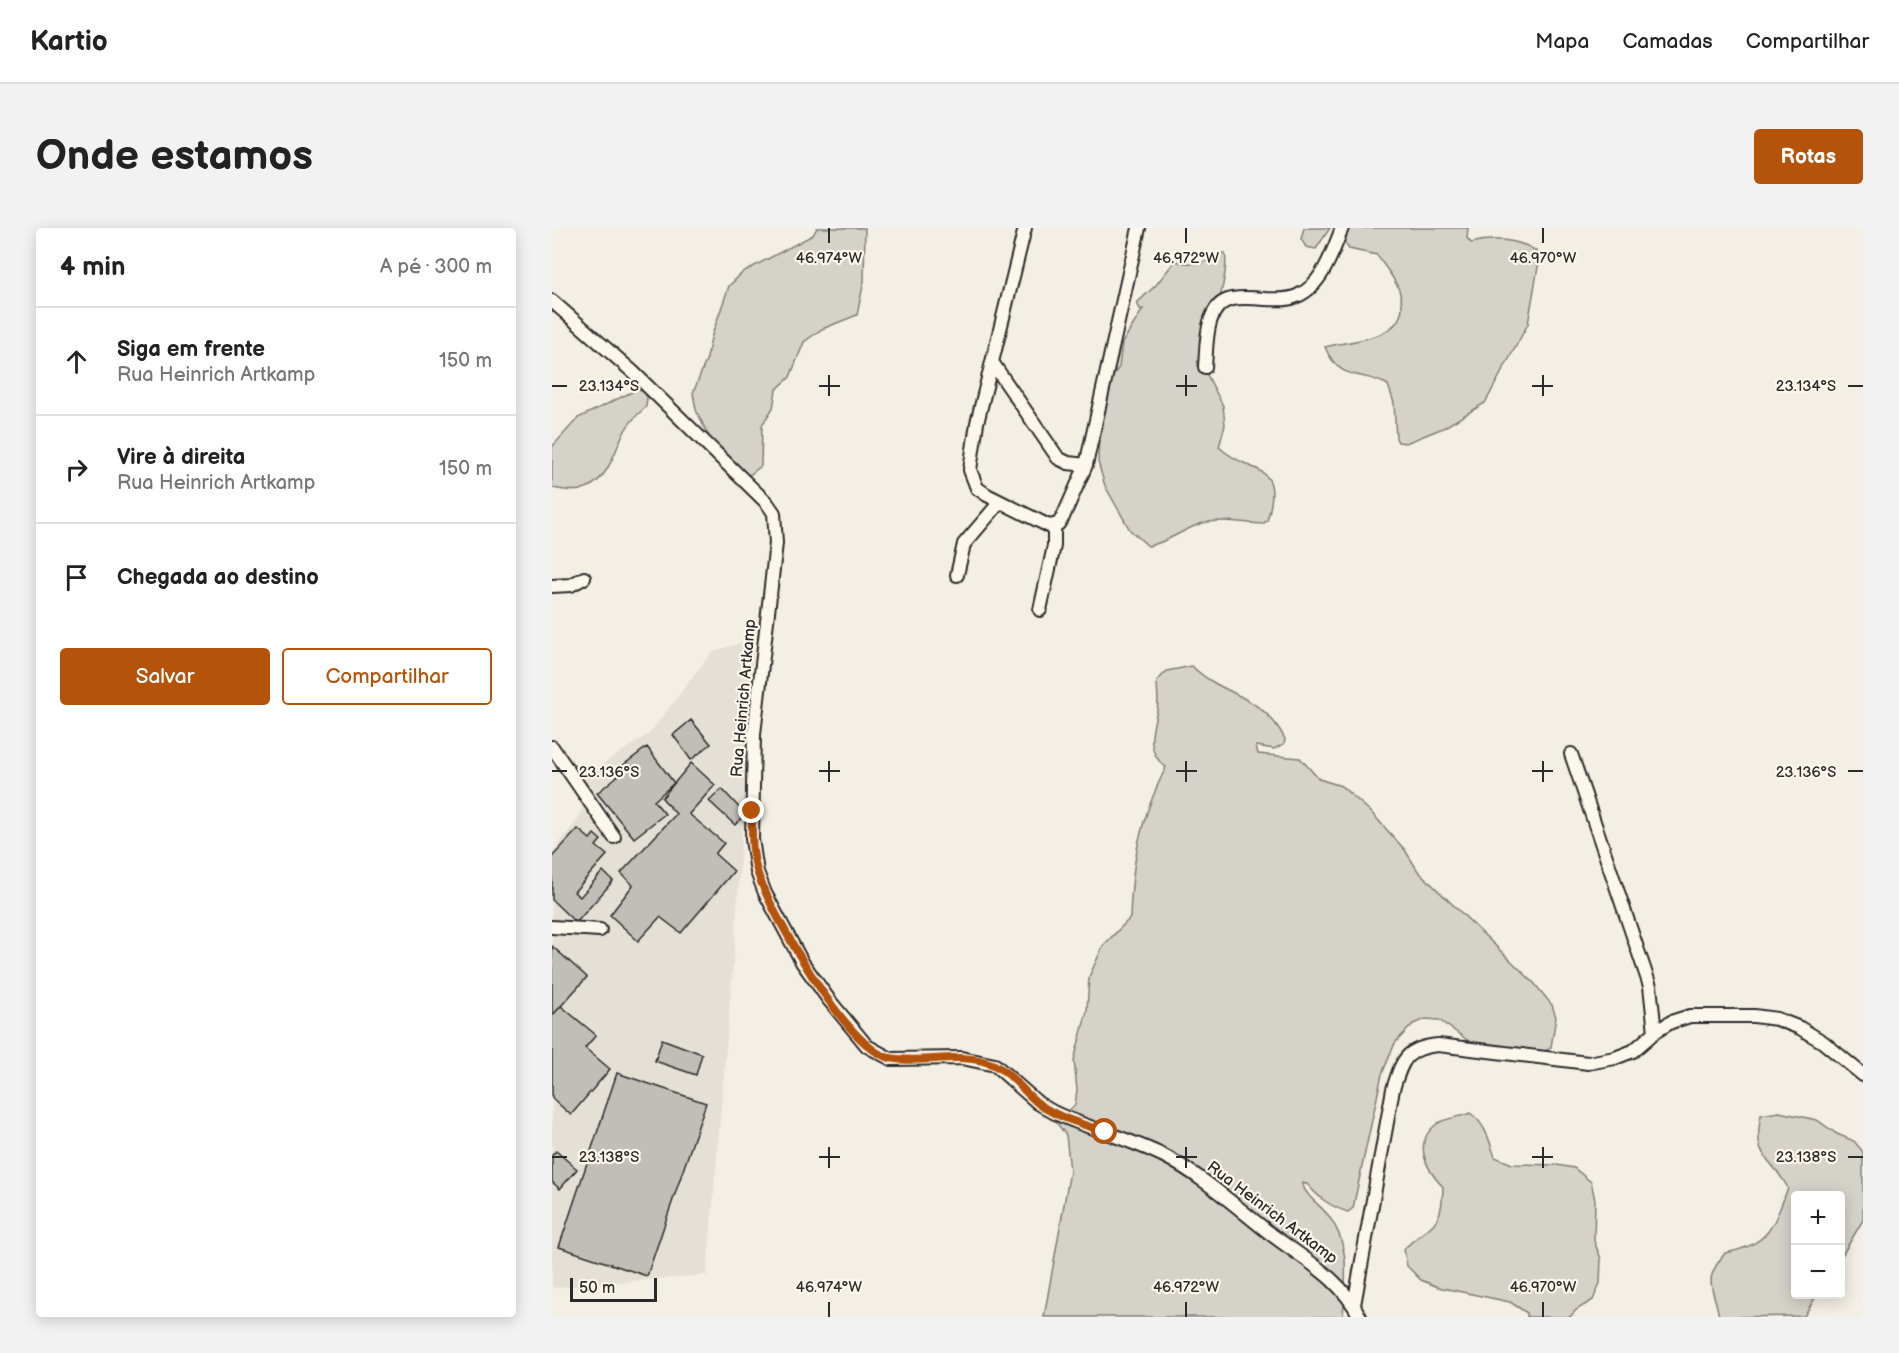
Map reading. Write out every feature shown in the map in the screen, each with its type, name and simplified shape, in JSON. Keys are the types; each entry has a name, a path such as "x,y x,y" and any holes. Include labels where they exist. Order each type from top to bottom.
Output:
{"street":[{"path":"1025,228 994,365 978,423 970,470 977,488 1041,523 1054,525 1058,524 1067,510 1086,465 1139,228"},
{"path":"1205,367 1209,325 1215,310 1224,301 1234,298 1287,299 1298,296 1318,278 1333,252 1342,228"},
{"name":"Rua Heinrich Artkamp","path":"552,301 633,372 767,503 774,513 776,543 754,734 753,856 765,893 802,962 853,1031 867,1046 891,1059 962,1058 995,1065 1038,1103 1053,1112 1165,1156 1200,1178 1276,1238 1315,1265 1337,1284 1354,1305 1360,1317"},
{"path":"994,365 1058,458 1068,463 1086,465"},
{"path":"957,575 964,544 1000,502"},
{"path":"1040,610 1054,546 1054,525"},
{"path":"552,586 571,585 584,578"},
{"path":"552,747 614,837"},
{"path":"1571,754 1650,986 1655,1032"},
{"path":"552,927 600,930"},
{"path":"1354,1305 1393,1089 1401,1066 1408,1055 1420,1047 1438,1045 1588,1063 1615,1058 1634,1051 1655,1032 1671,1022 1690,1017 1722,1015 1777,1019 1800,1028 1823,1042 1863,1075"}],"shaded area":[{"path":"817,228 865,228 864,281 857,315 822,329 804,342 790,377 776,390 773,408 762,425 761,466 747,477 713,445 696,410 693,393 707,358 711,338 729,286 743,272 813,235"},
{"path":"1304,228 1330,228 1316,249 1306,247 1301,239"},
{"path":"1334,228 1468,228 1467,238 1471,243 1505,240 1536,251 1539,261 1528,324 1485,403 1443,428 1406,443 1398,442 1394,403 1388,385 1344,371 1337,366 1325,347 1367,338 1391,327 1399,318 1402,306 1399,290 1377,255 1349,249"},
{"path":"1225,253 1226,263 1222,291 1199,359 1223,406 1225,425 1219,447 1262,472 1268,478 1272,488 1267,521 1262,524 1207,522 1148,546 1130,530 1105,486 1098,462 1099,431 1113,376 1119,367 1122,343 1143,309 1140,309 1137,303 1156,285 1175,261 1199,263"},
{"path":"642,387 647,397 646,407 627,428 612,461 602,476 589,487 580,490 552,488 552,447 578,418"},
{"path":"754,638 735,942 707,1275 552,1288 552,852 579,818 584,799 576,786 598,767 649,734 712,652"},
{"path":"1192,666 1203,676 1265,712 1276,724 1285,739 1284,744 1274,749 1256,746 1258,754 1300,758 1319,779 1341,786 1370,811 1405,850 1418,871 1534,983 1552,1005 1556,1017 1551,1047 1541,1054 1483,1051 1439,1020 1426,1019 1413,1024 1395,1043 1382,1074 1353,1208 1348,1212 1335,1207 1307,1184 1302,1183 1310,1196 1328,1215 1341,1239 1345,1264 1343,1317 1044,1317 1070,1171 1066,1135 1048,1112 1067,1112 1075,1105 1077,1090 1074,1060 1087,1011 1089,977 1103,946 1130,918 1135,858 1139,840 1157,786 1166,767 1155,755 1152,741 1158,707 1157,681 1167,671"},
{"path":"1779,1112 1817,1120 1837,1134 1854,1141 1863,1152 1863,1220 1845,1250 1845,1191 1791,1191 1791,1299 1815,1299 1804,1316 1719,1317 1711,1284 1713,1271 1725,1253 1752,1245 1768,1232 1788,1188 1761,1149 1759,1129 1761,1115"},
{"path":"1470,1113 1483,1127 1495,1157 1512,1164 1557,1165 1574,1168 1591,1182 1595,1200 1594,1241 1601,1259 1600,1283 1593,1300 1576,1310 1570,1317 1527,1317 1527,1313 1510,1302 1438,1287 1421,1280 1407,1266 1404,1249 1437,1219 1442,1201 1443,1187 1431,1172 1424,1155 1425,1138 1438,1123"}],"building":[{"path":"691,720 711,744 691,760 673,735"},
{"path":"647,747 674,783 654,801 665,814 634,838 597,793 620,774 617,770"},
{"path":"691,763 715,785 689,814 724,843 715,854 734,871 681,933 660,917 638,941 610,915 633,885 621,873 676,814 662,798"},
{"path":"722,789 745,814 735,825 709,801"},
{"path":"578,829 590,839 594,834 601,840 596,846 607,855 574,892 580,897 603,871 613,881 576,923 552,900 552,857"},
{"path":"552,946 587,977 552,1016"},
{"path":"561,1006 596,1035 585,1048 610,1069 571,1115 552,1098 552,1016"},
{"path":"662,1039 702,1054 696,1075 655,1061"},
{"path":"617,1073 706,1103 647,1276 559,1247"},
{"path":"556,1151 577,1169 560,1189 552,1182 552,1155"}],"route":[{"path":"752,811 753,856 765,893 802,962 829,1000 867,1046 891,1059 962,1058 995,1065 1038,1103 1072,1121 1105,1132"}]}
